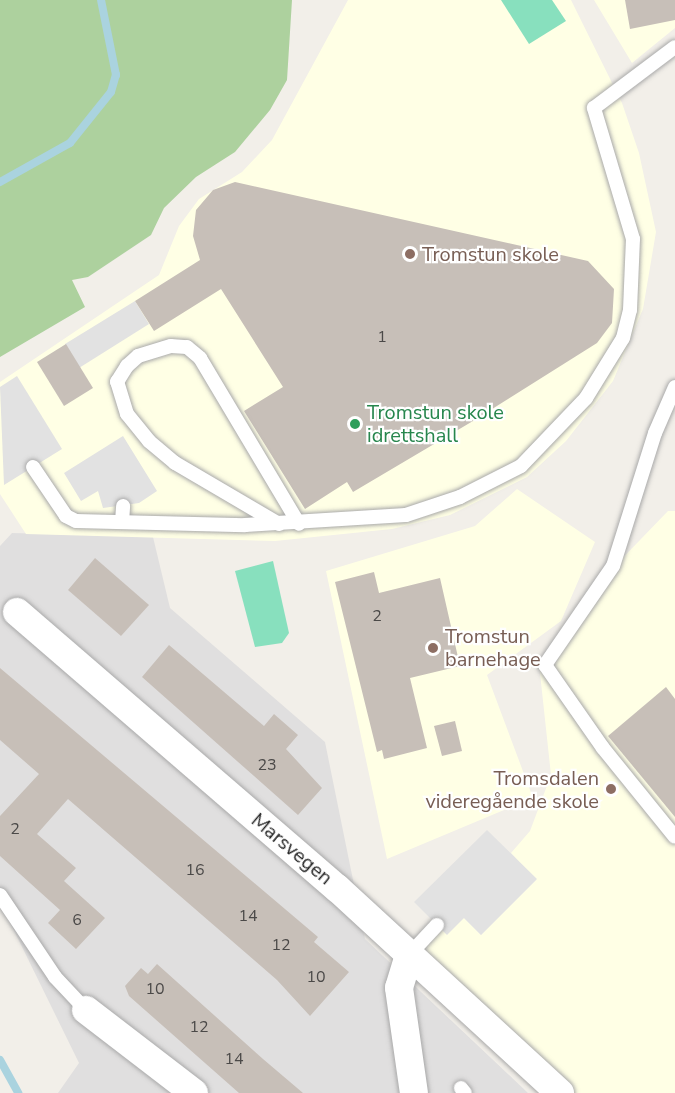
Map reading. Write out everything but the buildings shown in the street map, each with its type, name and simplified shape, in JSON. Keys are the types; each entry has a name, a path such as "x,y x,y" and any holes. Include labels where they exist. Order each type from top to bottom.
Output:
{"street":[{"name":"Marsvegen","path":"17,612 410,955 561,1093"},
{"path":"410,955 399,988 414,1093"},
{"path":"86,1010 194,1093"}],"lane":[{"path":"33,467 66,516 122,522 299,524 392,517 460,497 521,466 586,398 625,328 633,239 594,108 675,47"},
{"path":"279,524 175,463 149,441 127,414 117,381 127,366 138,356 171,346 187,347 201,358 299,524"},
{"path":"675,387 655,433 613,566 546,665 603,748 675,837"},
{"path":"122,522 123,506"},
{"path":"0,895 56,977 86,1010"},
{"path":"410,955 437,925"}],"shaded area":[{"name":"Tromstun skole","path":"348,0 571,0 622,103 639,153 656,232 643,309 613,381 566,441 527,477 450,515 392,529 275,541 26,534 0,494 0,382 159,275 179,226 199,199 242,172 272,140"},
{"path":"594,0 675,0 675,28 632,63"},
{"path":"135,301 149,324 79,368 65,344"},
{"path":"17,376 62,449 4,485 0,387"},
{"path":"123,436 157,491 139,503 103,508 98,491 81,501 64,473"},
{"name":"Tromstun barnehage","path":"517,489 595,542 561,621 487,675 533,798 387,859 326,571 475,526"},
{"name":"Tromsdalen videregående skole","path":"668,511 675,511 675,1093 571,1093 421,950 435,923 464,918 481,935 536,880 511,853 530,831 551,775 539,664 612,569"},
{"path":"12,533 153,537 170,608 325,742 365,939 528,1093 58,1093 79,1063 0,902 0,546"},
{"path":"487,830 537,879 481,935 464,918 447,935 414,902"}],"green space":[{"path":"0,0 292,0 287,80 270,110 235,152 196,177 164,208 151,235 88,277 72,280 85,307 0,357"},
{"path":"501,0 552,0 566,21 529,44"},
{"path":"273,561 289,633 282,643 255,647 235,571"}],"waterway":[{"path":"0,182 70,143 111,92 116,75 101,0"},
{"path":"0,1060 18,1093"}],"place":[{"name":"Tromstun skole","path":"410,254"},
{"name":"Tromstun skole idrettshall","path":"355,424"},
{"name":"Tromstun barnehage","path":"433,648"},
{"name":"Tromsdalen videregående skole","path":"611,789"}]}
